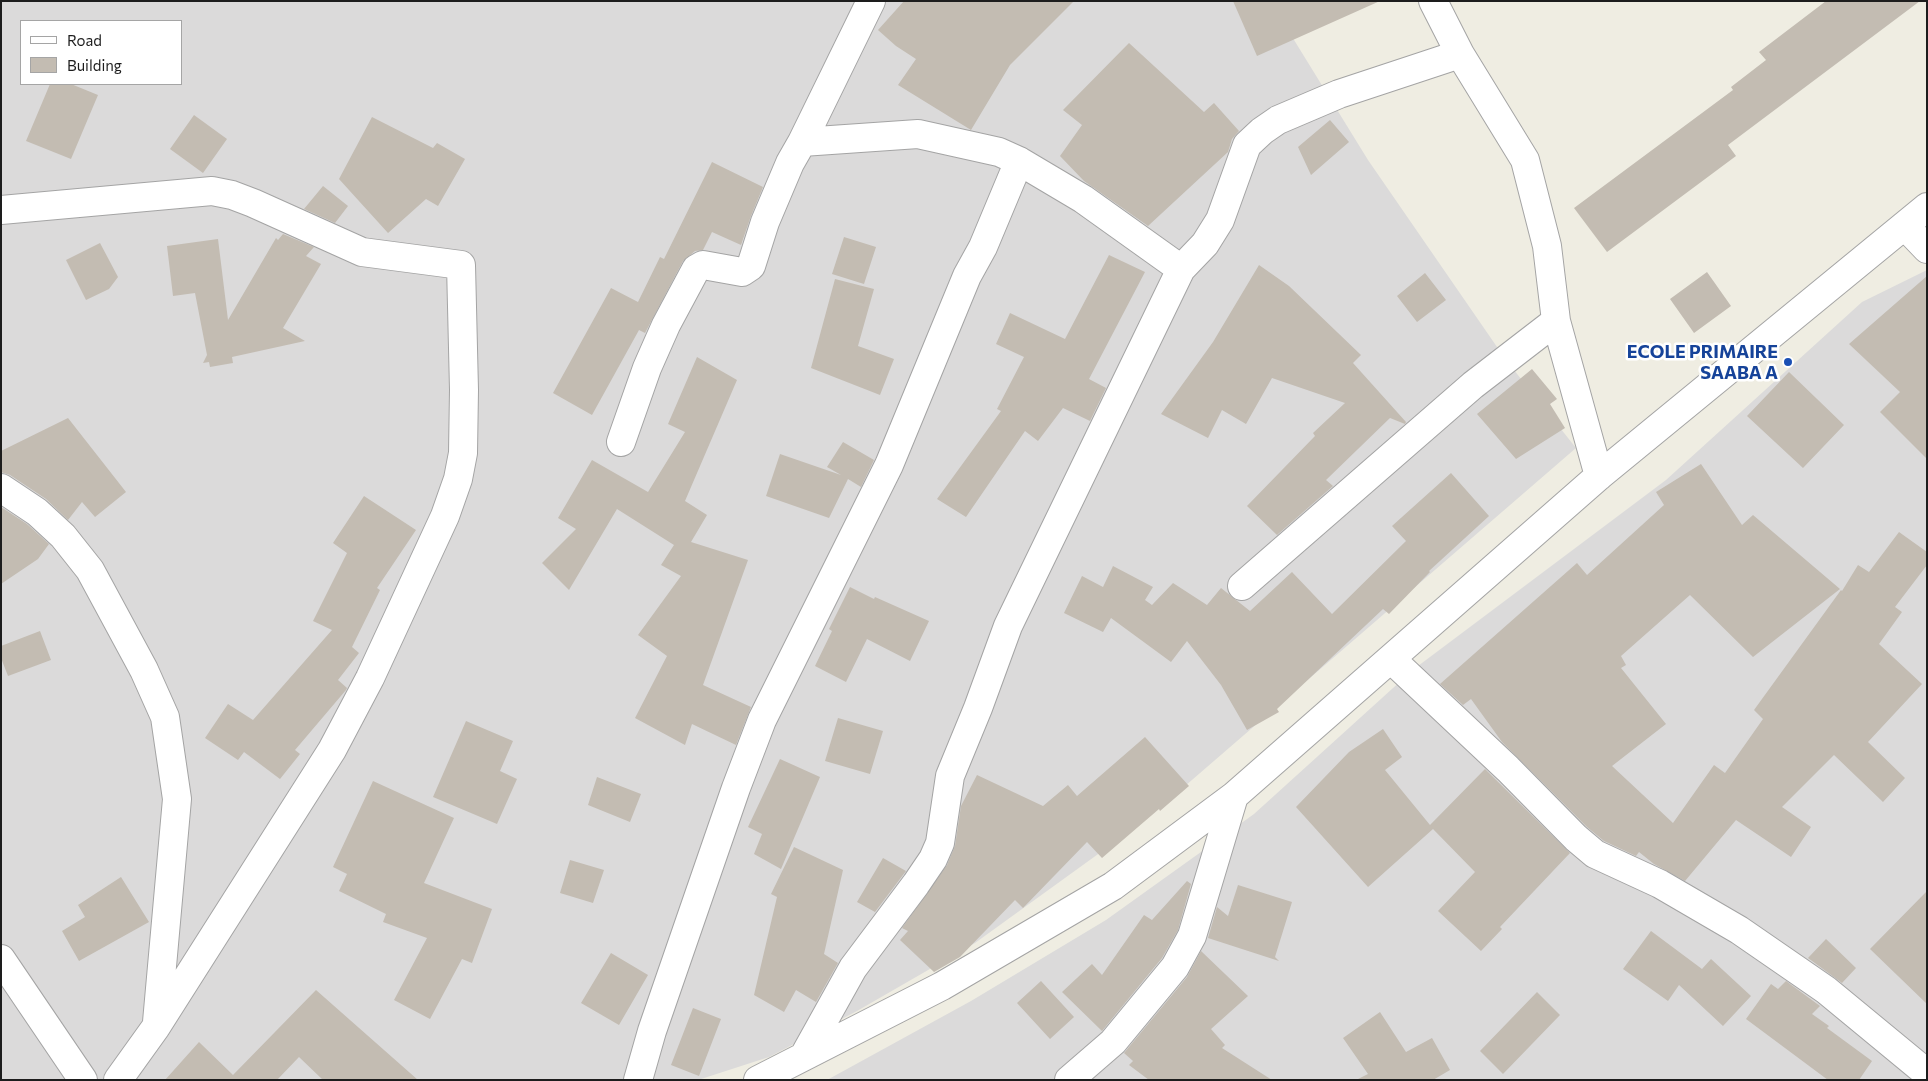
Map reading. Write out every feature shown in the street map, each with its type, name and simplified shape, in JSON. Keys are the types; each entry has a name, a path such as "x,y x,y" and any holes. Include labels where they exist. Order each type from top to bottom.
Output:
{"street":[{"path":"621,442 647,368 666,325 696,269 703,265 742,272 751,266 765,222 790,163 871,1"},
{"path":"1433,1 1460,54 1525,160 1547,246 1556,321 1599,476"},
{"path":"804,1056 853,968 933,859 940,843 950,776 978,708 1008,626 1181,269 1205,244 1220,220 1247,145 1278,120 1339,94 1460,54"},
{"path":"802,142 918,134 1000,152 1084,199 1181,269"},
{"path":"638,1080 652,1030 674,965 762,720 889,465 967,276 983,247 1020,162"},
{"path":"1,210 212,191 232,195 253,203 362,252 461,265 464,390 463,453 458,479 445,516 366,686 332,750 156,1027 118,1080"},
{"path":"758,1080 942,986 1112,886 1234,796 1599,476 1927,207"},
{"path":"1905,226 1927,249"},
{"path":"1242,586 1473,385 1556,321"},
{"path":"1,488 37,512 63,536 90,570 144,670 165,717 176,799 156,1027"},
{"path":"1391,660 1595,854 1660,884 1739,930 1826,990 1922,1072"},
{"path":"1069,1080 1113,1042 1175,967 1192,936 1234,796"},
{"path":"1,959 83,1080"}],"shaded area":[{"path":"1,1 1270,1 1368,160 1506,360 1576,448 1148,818 975,943 857,1011 769,1057 698,1080 1,1080"},
{"path":"1927,270 1927,1080 827,1080 971,1001 1106,920 1254,814 1414,669 1666,480 1862,302"}],"building":[{"path":"904,1 1074,1 1010,65 971,130 898,85 916,59 896,46 878,30"},
{"path":"1233,1 1380,1 1257,56"},
{"path":"1826,1 1920,1 1728,145 1736,156 1607,252 1574,208 1733,90 1731,87 1766,60 1759,52"},
{"path":"1129,43 1204,112 1214,103 1239,131 1232,139 1228,152 1148,226 1084,181 1060,156 1082,125 1063,110"},
{"path":"50,85 73,85 98,95 71,159 26,141"},
{"path":"194,115 227,139 203,173 170,149"},
{"path":"372,117 433,148 437,143 465,159 438,206 426,199 388,233 339,179"},
{"path":"1330,120 1349,142 1311,175 1298,147"},
{"path":"712,162 763,187 741,245 712,232 703,250 695,251 683,261 645,333 639,330 592,415 553,393 611,288 638,302 660,257 664,259"},
{"path":"323,186 348,206 335,223 304,209"},
{"path":"283,234 314,247 306,256 321,264 283,328 305,341 232,357 233,363 210,367 209,362 203,363 207,355 195,293 173,296 167,246 218,239 228,320 276,238 278,240"},
{"path":"844,237 876,247 864,284 832,274"},
{"path":"100,243 118,277 109,289 86,300 66,260"},
{"path":"1109,255 1145,272 1089,379 1106,388 1090,421 1063,408 1038,441 1025,431 966,517 937,499 1001,411 997,409 1024,357 996,344 1010,313 1065,339"},
{"path":"1259,265 1289,286 1361,355 1353,363 1406,422 1405,424 1390,418 1326,480 1333,486 1277,535 1247,506 1315,436 1313,433 1345,403 1272,378 1246,424 1222,410 1208,438 1161,414 1213,342"},
{"path":"1707,272 1731,306 1694,333 1670,299"},
{"path":"1425,273 1446,300 1417,322 1397,296"},
{"path":"1927,276 1927,459 1880,412 1900,392 1849,344"},
{"path":"835,279 874,289 858,346 894,359 880,395 811,368"},
{"path":"697,357 737,380 685,501 707,515 691,542 748,560 703,685 751,707 736,745 692,724 685,745 635,718 667,656 638,635 681,576 661,565 674,545 617,509 569,590 542,563 576,529 558,518 592,460 648,492 685,432 668,424"},
{"path":"1532,369 1557,399 1550,404 1565,428 1516,459 1477,414"},
{"path":"1789,372 1844,425 1803,468 1747,416"},
{"path":"68,418 126,492 95,517 82,502 68,520 46,499 10,475 1,472 1,451"},
{"path":"843,442 874,460 861,487 848,479 829,518 766,496 780,454 841,475 827,467"},
{"path":"1701,464 1742,525 1753,515 1840,589 1753,657 1690,595 1621,656 1626,665 1621,668 1666,724 1612,766 1673,823 1714,765 1725,773 1763,719 1754,710 1842,591 1858,565 1869,572 1899,532 1927,552 1927,565 1895,607 1902,612 1879,644 1922,684 1868,742 1905,778 1883,802 1834,755 1782,807 1811,827 1791,857 1736,820 1685,881 1654,864 1639,852 1636,856 1604,841 1587,827 1502,742 1471,699 1463,705 1440,684 1577,563 1587,575 1664,505 1656,492"},
{"path":"1451,473 1489,516 1429,571 1389,614 1383,609 1277,709 1279,712 1247,730 1221,685 1187,641 1171,662 1111,618 1103,632 1064,613 1082,576 1103,587 1113,566 1153,587 1145,600 1152,605 1173,583 1207,605 1221,588 1250,611 1292,572 1332,614 1406,541 1392,526"},
{"path":"364,496 416,530 377,588 380,590 352,647 359,653 338,680 347,688 346,690 295,750 300,754 280,779 244,752 238,760 205,738 228,704 253,720 332,630 313,621 347,553 333,543"},
{"path":"1,507 27,524 49,544 38,559 1,584"},
{"path":"850,587 874,599 875,597 929,621 910,661 867,639 846,682 815,666 832,631 829,629"},
{"path":"40,631 51,660 8,676 1,658 1,646"},
{"path":"838,718 883,731 870,774 825,761"},
{"path":"466,721 513,741 500,771 517,779 497,824 433,797"},
{"path":"1383,729 1402,757 1385,770 1430,825 1485,769 1570,853 1500,927 1502,929 1481,951 1438,911 1475,872 1433,829 1368,887 1296,807 1349,752"},
{"path":"1145,737 1189,786 1160,811 1159,809 1102,858 1087,842 1023,908 1015,900 960,957 934,972 900,940 908,931 902,928 947,865 955,846 961,806 977,775 1043,806 1068,785 1077,796"},
{"path":"780,759 820,777 781,869 754,854 762,834 748,827"},
{"path":"597,777 641,794 630,822 588,805"},
{"path":"373,781 454,818 424,883 492,909 472,963 462,959 430,1019 394,1000 427,938 383,922 386,914 339,891 347,874 333,867"},
{"path":"794,847 843,870 824,954 838,963 816,1002 796,990 784,1012 754,995 777,897 771,894"},
{"path":"883,858 906,871 875,912 857,902"},
{"path":"570,860 604,870 593,903 560,893"},
{"path":"121,877 149,922 79,961 62,931 85,917 78,905"},
{"path":"1187,881 1191,884 1178,930 1162,958 1102,1031 1062,992 1092,964 1102,975 1144,915 1152,920"},
{"path":"1238,885 1292,902 1275,957 1279,961 1208,938 1217,907 1228,916"},
{"path":"1927,891 1927,1004 1870,949"},
{"path":"1651,931 1702,969 1711,959 1751,996 1723,1026 1679,985 1668,1001 1623,969"},
{"path":"1826,939 1856,968 1842,983 1808,958"},
{"path":"1201,951 1248,996 1211,1029 1225,1045 1222,1048 1272,1080 1149,1080 1129,1065 1133,1061 1124,1053 1187,977"},
{"path":"611,953 648,975 619,1025 581,1003"},
{"path":"1041,981 1074,1017 1050,1039 1017,1003"},
{"path":"1786,981 1820,1006 1812,1014 1829,1026 1827,1028 1872,1061 1859,1080 1828,1080 1746,1019 1771,984 1778,989"},
{"path":"316,990 418,1080 323,1080 299,1057 277,1080 165,1080 199,1042 233,1075"},
{"path":"1537,992 1560,1015 1503,1074 1480,1051"},
{"path":"693,1008 721,1019 699,1076 671,1065"},
{"path":"1380,1012 1406,1052 1432,1038 1450,1070 1433,1080 1356,1080 1368,1074 1343,1038"}],"place":[{"name":"ECOLE PRIMAIRE SAABA A","path":"1788,362"}]}
